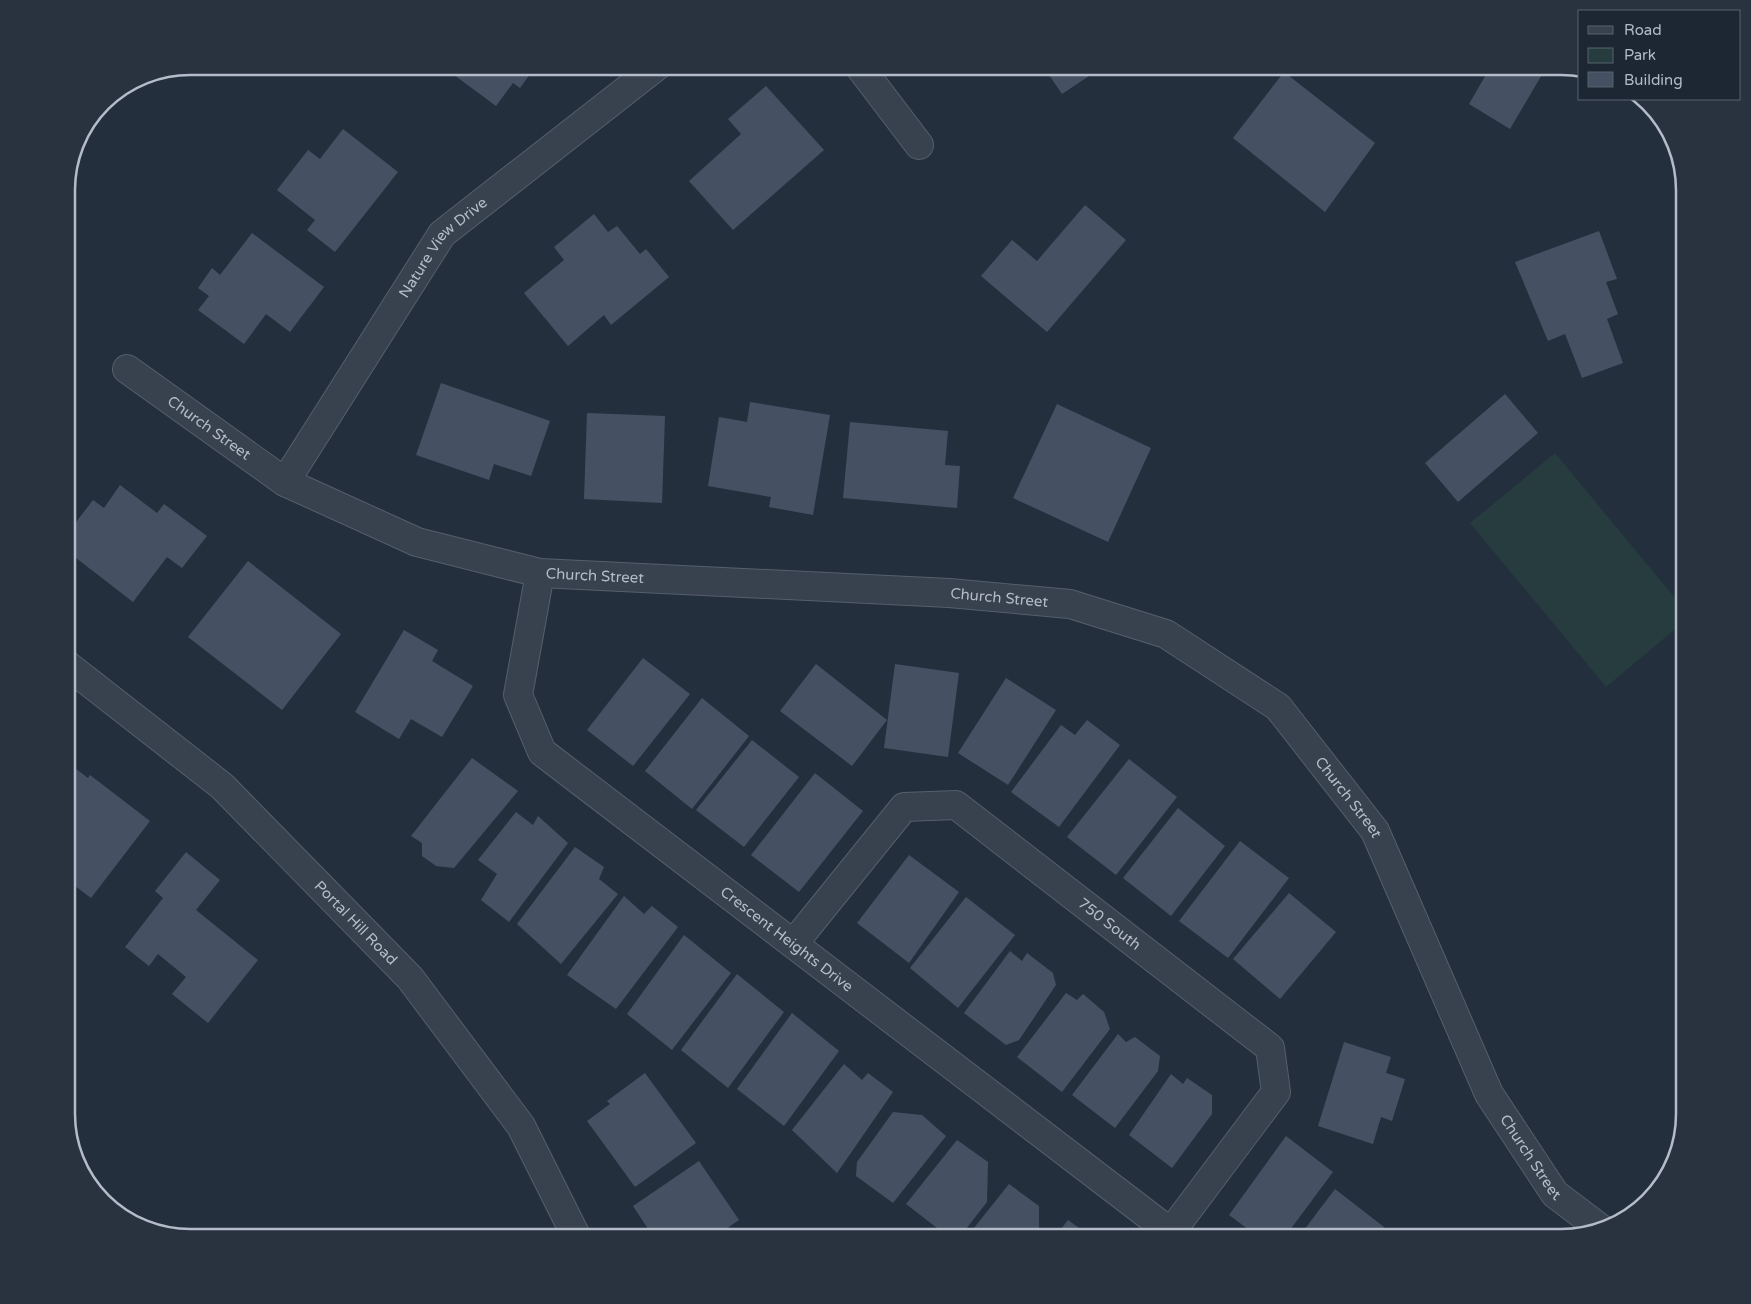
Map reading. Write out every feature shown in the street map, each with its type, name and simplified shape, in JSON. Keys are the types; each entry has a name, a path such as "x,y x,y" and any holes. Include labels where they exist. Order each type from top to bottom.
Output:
{"street":[{"name":"Nature View Drive","path":"286,482 442,234 645,75"},
{"path":"867,75 919,145"},
{"name":"Church Street","path":"127,369 286,482 417,542 540,573 949,593 1070,604 1166,634 1278,707 1374,831 1489,1094 1555,1194 1594,1224"},
{"name":"Crescent Heights Drive","path":"540,573 518,695 542,752 1167,1229"},
{"name":"Portal Hill Road","path":"75,672 222,786 410,978 522,1126 573,1229"},
{"name":"750 South","path":"794,943 904,807 956,805 1270,1048 1276,1092 1179,1229"}],"green space":[{"path":"1555,453 1676,599 1676,629 1606,687 1470,523"}],"building":[{"path":"454,75 529,75 520,88 513,83 496,106"},
{"path":"1049,75 1090,75 1062,94"},
{"path":"1282,75 1288,75 1375,143 1325,212 1233,138"},
{"path":"1486,75 1542,75 1510,129 1469,104"},
{"path":"766,86 824,150 733,230 689,181 741,134 728,119"},
{"path":"343,129 398,172 335,252 307,230 315,220 277,190 308,150 320,159"},
{"path":"1085,205 1126,240 1047,332 981,276 1012,240 1037,261"},
{"path":"594,214 608,232 617,226 640,254 646,249 669,277 611,325 604,315 568,346 524,293 564,260 554,247"},
{"path":"1599,231 1617,279 1606,282 1618,314 1607,319 1623,363 1582,378 1565,334 1548,341 1515,262"},
{"path":"252,233 324,287 290,332 266,314 244,344 198,310 209,296 198,288 212,268 220,275"},
{"path":"441,383 550,421 531,476 494,464 489,480 416,455"},
{"path":"1505,394 1538,433 1458,502 1425,463"},
{"path":"750,402 830,415 813,515 769,507 771,497 708,486 719,417 747,422"},
{"path":"1057,404 1151,448 1108,542 1013,498"},
{"path":"587,413 665,416 662,503 584,499"},
{"path":"850,422 948,431 945,465 960,466 957,508 843,498"},
{"path":"120,485 157,513 164,504 207,536 182,568 167,557 133,602 75,557 75,524 93,500 104,508"},
{"path":"248,561 341,634 282,710 188,637"},
{"path":"404,630 438,650 432,661 473,686 442,737 411,719 399,739 355,712"},
{"path":"643,658 690,694 633,766 587,730"},
{"path":"816,664 887,720 852,766 780,711"},
{"path":"895,664 959,673 948,757 884,748"},
{"path":"1006,678 1056,710 1008,785 958,753"},
{"path":"702,698 749,736 692,809 645,771"},
{"path":"1087,720 1120,745 1059,827 1011,792 1061,725 1075,735"},
{"path":"752,740 799,777 744,847 696,810"},
{"path":"472,758 518,791 454,868 436,866 422,856 422,843 411,836"},
{"path":"1129,759 1177,797 1116,875 1067,837"},
{"path":"75,768 88,778 90,775 150,821 91,898 75,886"},
{"path":"815,773 863,811 799,892 751,855"},
{"path":"1178,808 1225,846 1171,916 1123,878"},
{"path":"516,812 533,825 538,816 568,843 509,922 481,900 497,874 478,860"},
{"path":"1240,841 1289,878 1228,958 1179,921"},
{"path":"575,847 604,867 599,879 618,894 561,964 517,924"},
{"path":"186,852 220,880 196,910 258,960 208,1023 172,994 186,977 158,954 149,966 125,947 163,898 155,891"},
{"path":"909,855 959,892 909,963 857,923"},
{"path":"1289,893 1336,932 1280,999 1233,959"},
{"path":"624,896 644,914 652,906 678,927 616,1009 567,975"},
{"path":"966,897 1015,935 958,1008 910,968"},
{"path":"684,935 731,973 672,1050 627,1014"},
{"path":"1010,951 1022,961 1027,953 1053,973 1056,985 1019,1040 1006,1045 964,1013"},
{"path":"737,974 784,1012 728,1088 681,1050"},
{"path":"1066,993 1077,1000 1083,994 1104,1012 1110,1029 1062,1092 1017,1057"},
{"path":"792,1013 839,1051 784,1126 737,1089"},
{"path":"1118,1034 1126,1042 1135,1037 1160,1056 1158,1071 1115,1128 1072,1095"},
{"path":"1344,1042 1391,1057 1386,1073 1405,1079 1392,1121 1381,1117 1373,1144 1318,1126"},
{"path":"844,1064 862,1080 868,1073 893,1092 837,1173 792,1130"},
{"path":"645,1073 696,1143 635,1187 587,1121 610,1104 607,1101"},
{"path":"1171,1074 1183,1084 1187,1078 1212,1095 1212,1114 1172,1168 1129,1135"},
{"path":"893,1112 922,1115 946,1136 893,1203 856,1176 857,1162"},
{"path":"1286,1136 1333,1172 1291,1229 1248,1229 1229,1215"},
{"path":"957,1140 988,1162 987,1202 966,1229 938,1229 906,1204"},
{"path":"699,1161 739,1220 726,1229 648,1229 633,1206"},
{"path":"1009,1184 1039,1206 1039,1229 973,1229"},
{"path":"1335,1189 1384,1227 1383,1229 1305,1229"},
{"path":"1068,1220 1080,1229 1061,1229"}]}
